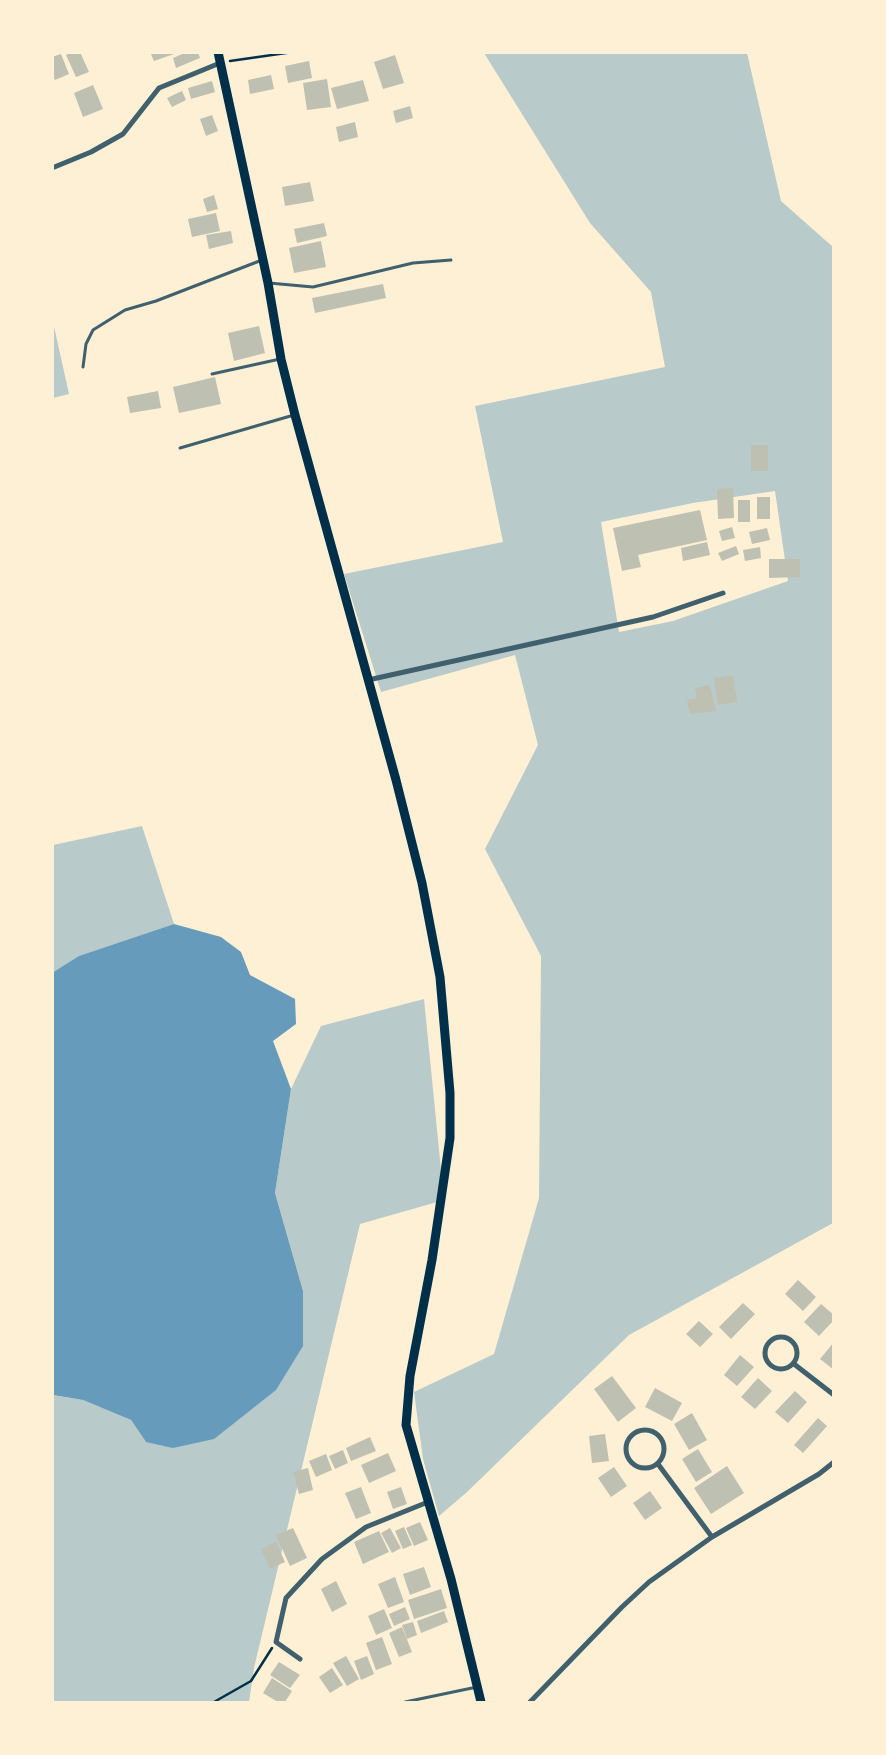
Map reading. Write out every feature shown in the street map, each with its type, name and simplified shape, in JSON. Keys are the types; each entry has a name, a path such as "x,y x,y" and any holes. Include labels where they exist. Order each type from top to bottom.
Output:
{"main road":[{"path":"218,52 268,283 281,358 367,680 396,780 422,884 440,977 450,1093 450,1138 432,1260 410,1376 406,1425 451,1579 481,1702"}],"street":[{"path":"52,168 91,152 124,134 159,88 220,63"},
{"path":"367,680 653,617 723,593"},
{"path":"776,1338 786,1338 794,1344 797,1354 794,1364 780,1370 770,1367 765,1358 768,1343 776,1338"},
{"path":"794,1364 834,1395"},
{"path":"637,1430 651,1430 662,1438 665,1452 658,1464 645,1469 632,1465 625,1453 627,1439 637,1430"},
{"path":"530,1702 649,1582 712,1538 819,1474 834,1462"},
{"path":"658,1464 712,1538"},
{"path":"300,1660 276,1642 286,1598 322,1559 366,1527 428,1502"}],"lane":[{"path":"83,367 86,344 93,330 125,310 156,301 263,260"},
{"path":"268,283 313,287 413,263 451,260"},
{"path":"212,374 281,358"},
{"path":"180,448 295,415"},
{"path":"405,1702 478,1687"}],"path":[{"path":"220,63 293,52"},
{"path":"214,1702 251,1681 276,1642"}],"shaded area":[{"path":"484,53 747,53 781,201 833,247 833,1223 629,1335 466,1493 439,1516 423,1459 414,1392 494,1354 539,1198 541,956 485,849 538,745 515,655 381,692 344,574 503,542 475,406 665,367 651,292 590,223","holes":["775,491 788,581 673,621 619,632 601,522 693,503"]},
{"path":"53,322 69,394 52,398"},
{"path":"142,826 174,924 80,956 53,973 53,845"},
{"path":"424,999 444,1200 360,1224 254,1668 249,1702 53,1702 52,1395 83,1400 131,1420 146,1442 303,1291 275,1193 291,1089 321,1026"}],"water":[{"path":"174,924 221,937 241,952 250,975 295,999 296,1024 273,1041 291,1089 275,1193 303,1291 303,1346 276,1390 214,1439 173,1448 146,1442 131,1420 83,1400 53,1395 52,973 79,956"}],"building":[{"path":"72,52 80,52 89,72 76,77 66,55"},
{"path":"150,52 177,52 177,53 154,61"},
{"path":"187,52 198,52 200,58 176,68 173,58"},
{"path":"61,54 69,74 55,80 52,74 52,57"},
{"path":"395,55 404,83 383,89 374,62"},
{"path":"309,61 312,78 288,83 285,66"},
{"path":"271,75 274,89 250,94 248,80"},
{"path":"327,79 331,107 307,110 303,83"},
{"path":"363,80 369,101 337,109 331,88"},
{"path":"212,81 215,92 191,99 188,88"},
{"path":"93,85 103,109 83,117 74,93"},
{"path":"182,91 186,100 172,107 167,98"},
{"path":"410,106 413,118 396,123 393,111"},
{"path":"212,115 218,131 206,136 200,119"},
{"path":"355,122 358,137 339,142 336,127"},
{"path":"310,182 314,201 285,206 282,187"},
{"path":"214,195 218,209 207,212 203,199"},
{"path":"216,213 220,231 192,237 188,219"},
{"path":"324,223 327,236 297,243 294,229"},
{"path":"231,231 233,243 209,249 206,235"},
{"path":"321,241 326,267 294,273 289,248"},
{"path":"383,284 386,298 315,313 312,298"},
{"path":"259,326 265,353 234,361 228,333"},
{"path":"215,377 221,404 179,413 173,387"},
{"path":"158,391 161,408 130,413 127,397"},
{"path":"751,445 768,445 768,471 751,471"},
{"path":"733,488 734,518 718,519 717,489"},
{"path":"757,497 770,497 770,519 757,519"},
{"path":"738,500 750,500 750,522 738,522"},
{"path":"700,510 707,540 638,555 641,567 622,571 613,528"},
{"path":"732,527 735,538 722,541 719,531"},
{"path":"767,528 770,540 752,544 749,532"},
{"path":"707,542 710,555 683,561 681,548"},
{"path":"736,546 739,554 722,561 718,553"},
{"path":"760,547 761,558 745,561 743,550"},
{"path":"769,559 800,559 800,577 769,578"},
{"path":"733,675 737,702 718,705 714,678"},
{"path":"710,685 716,711 690,714 687,700 697,698 695,688"},
{"path":"798,1280 816,1297 803,1311 785,1294"},
{"path":"743,1303 755,1314 731,1339 719,1327"},
{"path":"821,1304 834,1315 834,1320 819,1336 804,1322"},
{"path":"699,1321 713,1334 700,1347 686,1334"},
{"path":"834,1342 834,1370 820,1359"},
{"path":"740,1355 754,1367 737,1386 724,1375"},
{"path":"612,1376 636,1408 618,1422 594,1389"},
{"path":"758,1378 772,1391 755,1409 741,1397"},
{"path":"655,1388 682,1403 672,1421 645,1407"},
{"path":"795,1391 807,1402 788,1423 775,1412"},
{"path":"692,1413 707,1440 689,1450 674,1424"},
{"path":"818,1418 827,1426 803,1453 794,1445"},
{"path":"605,1434 609,1461 592,1463 589,1436"},
{"path":"370,1437 376,1451 351,1461 346,1448"},
{"path":"698,1449 712,1472 696,1482 682,1459"},
{"path":"343,1450 348,1463 335,1469 329,1456"},
{"path":"388,1453 396,1471 369,1483 361,1465"},
{"path":"326,1454 332,1470 316,1477 309,1461"},
{"path":"727,1466 744,1493 711,1514 694,1488"},
{"path":"614,1467 627,1486 611,1497 598,1478"},
{"path":"308,1468 313,1490 299,1494 293,1472"},
{"path":"361,1487 371,1513 356,1519 345,1493"},
{"path":"401,1487 407,1504 393,1509 387,1492"},
{"path":"650,1491 662,1508 645,1520 633,1503"},
{"path":"420,1522 428,1540 414,1546 406,1528"},
{"path":"404,1527 412,1545 403,1549 395,1531"},
{"path":"293,1528 307,1558 290,1566 276,1535"},
{"path":"390,1528 401,1548 392,1553 381,1533"},
{"path":"379,1531 389,1552 363,1564 354,1542"},
{"path":"276,1542 285,1562 270,1569 261,1549"},
{"path":"424,1567 431,1587 410,1595 403,1574"},
{"path":"395,1577 404,1602 388,1608 378,1584"},
{"path":"336,1581 347,1604 332,1612 321,1589"},
{"path":"441,1589 447,1608 414,1619 408,1600"},
{"path":"405,1607 410,1619 394,1626 389,1614"},
{"path":"384,1609 392,1628 376,1635 368,1616"},
{"path":"444,1611 448,1622 421,1633 417,1621"},
{"path":"413,1622 417,1635 407,1639 402,1625"},
{"path":"402,1627 412,1652 399,1657 389,1633"},
{"path":"382,1637 392,1664 376,1670 366,1643"},
{"path":"346,1656 359,1679 347,1686 333,1663"},
{"path":"367,1656 374,1674 361,1680 354,1661"},
{"path":"279,1662 300,1675 290,1688 270,1675"},
{"path":"332,1668 343,1685 330,1693 319,1677"},
{"path":"272,1678 292,1691 285,1702 278,1702 263,1693"}]}
